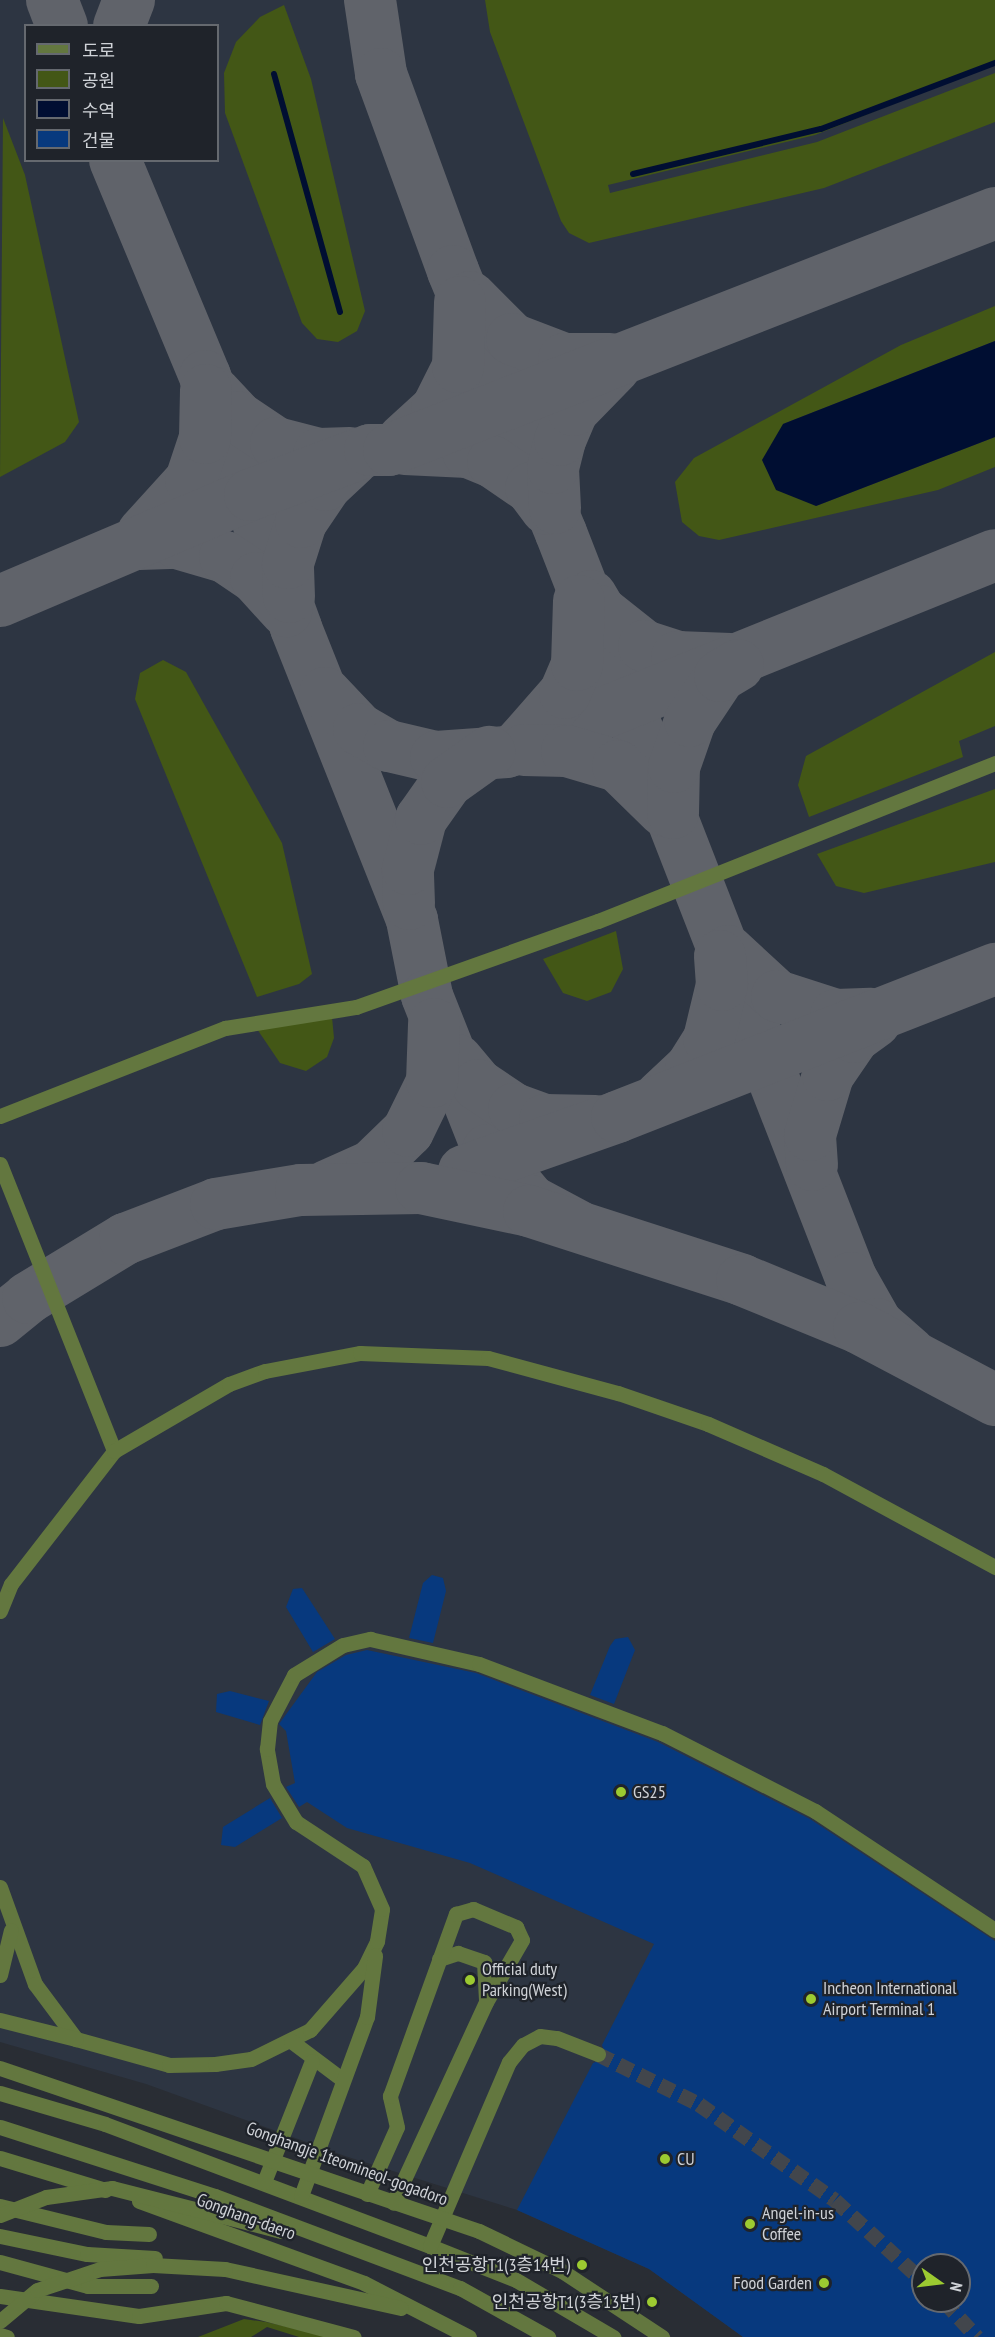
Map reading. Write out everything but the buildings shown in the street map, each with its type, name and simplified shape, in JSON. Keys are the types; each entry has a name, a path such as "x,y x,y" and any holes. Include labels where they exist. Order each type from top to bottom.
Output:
{"street":[{"path":"0,1116 225,1028 356,1007 598,921 995,763"},
{"path":"0,1164 114,1451"},
{"path":"0,1611 11,1584 114,1451 199,1398 265,1371 360,1353 488,1358 562,1374 708,1424 823,1474 995,1567"},
{"path":"301,2196 367,2017 382,1909 375,1884 344,1850 296,1822 273,1784 267,1749 270,1721 294,1675 343,1645 370,1640 479,1664 662,1733 815,1811 995,1930"},
{"path":"0,1887 35,1984 76,2040"},
{"path":"367,2194 397,2127 390,2096 456,1914 464,1909 516,1927 522,1940 486,2002 393,2203"},
{"path":"0,1975 12,1944 10,1918"},
{"path":"0,2020 169,2065 251,2059 291,2042 340,2001 377,1941"},
{"path":"440,1959 458,1953 488,1966 486,2002"},
{"path":"430,2246 508,2062 523,2045 540,2036 557,2038 598,2055"},
{"path":"291,2042 312,2061 343,2080"},
{"path":"264,2182 312,2061"},
{"name":"Gonghangje 1teomineol-gogadoro","path":"0,2068 479,2231 562,2271 662,2337"},
{"path":"0,2093 264,2182 516,2280 613,2337"},
{"path":"0,2127 215,2196 345,2248 460,2289 548,2337"},
{"name":"Gonghang-daero","path":"0,2158 206,2223 364,2283 433,2316 468,2337"},
{"path":"0,2215 46,2197 112,2188 345,2248"},
{"path":"0,2206 106,2232 150,2234"},
{"path":"0,2236 87,2254 155,2258"},
{"path":"0,2262 88,2286 151,2286"},
{"path":"0,2321 37,2290 100,2270 153,2265 225,2269 433,2316"},
{"path":"0,2296 139,2316 226,2303 354,2337"},
{"path":"0,2335 8,2337"}],"shaded area":[{"path":"0,0 995,0 995,2337 743,2337 649,2269 517,2210 345,2156 146,2084 0,2042"}],"green space":[{"path":"485,0 995,0 995,64 815,135 608,185 610,193 817,142 995,73 995,122 824,188 589,243 569,233 561,221 490,32"},
{"path":"284,5 311,79 365,311 357,331 338,342 317,339 302,323 225,113 224,73 236,42 260,17"},
{"path":"3,118 25,175 79,422 65,442 0,477"},
{"path":"995,306 995,341 783,424 816,506 995,437 995,467 938,490 719,540 699,536 682,522 675,482 694,458 901,345"},
{"path":"995,652 995,726 959,741 963,757 809,817 798,785 806,756"},
{"path":"163,660 186,672 282,843 312,974 299,984 257,997 135,699 140,673"},
{"path":"995,789 995,862 864,893 836,886 817,854"},
{"path":"616,931 623,969 611,992 587,1001 563,993 543,959"},
{"path":"332,1017 334,1038 327,1057 306,1071 280,1063 255,1026"},
{"path":"244,2319 332,2337 299,2337 267,2327 251,2337 198,2337"}],"water":[{"path":"995,341 995,437 816,506 776,490 762,460 783,424"}],"waterway":[{"path":"633,174 821,129 995,63"},
{"path":"274,74 340,312"}],"taxiway":[{"path":"52,0 61,24"},
{"path":"120,24 129,0"},
{"path":"370,0 381,74 453,271 561,533 851,1278 877,1324 910,1353"},
{"path":"116,162 205,376 296,628 412,920 427,996 488,1150 531,1201 578,1226"},
{"path":"0,601 250,495 370,450 389,450 995,213"},
{"path":"470,297 512,339 564,359 610,359"},
{"path":"403,440 437,409 458,367 460,302"},
{"path":"555,508 553,468 560,440 573,410 615,367"},
{"path":"143,533 191,480 205,438 206,390"},
{"path":"215,393 237,417 276,443 319,454 350,453"},
{"path":"405,449 468,452 493,462 531,488 547,509"},
{"path":"289,597 288,563 301,522 326,485 353,460"},
{"path":"139,544 177,543 225,557 256,578 286,611"},
{"path":"325,693 359,729 389,746 436,757 507,752 995,555"},
{"path":"591,596 600,611 644,646 677,657 730,659"},
{"path":"521,743 565,693 577,665 579,601"},
{"path":"673,813 674,767 690,721 720,676 738,665"},
{"path":"524,750 567,751 618,766 664,811"},
{"path":"409,904 408,869 421,819 447,782 489,752"},
{"path":"728,951 777,996 836,1015 871,1014"},
{"path":"660,1097 691,1068 709,1039 722,985 720,956"},
{"path":"464,1171 617,1117 995,969"},
{"path":"812,1165 810,1135 828,1075 854,1037 875,1022"},
{"path":"327,1186 372,1166 408,1131 432,1082 434,1024"},
{"path":"457,1060 478,1085 514,1109 545,1120 595,1121"},
{"path":"0,1321 28,1298 125,1239 216,1204 301,1190 421,1188 529,1211 742,1280 859,1328 995,1400"}],"tunnel":[{"path":"598,2054 699,2104 835,2200 911,2270"},
{"path":"955,2313 977,2337"}],"place":[{"name":"GS25","path":"621,1792"},
{"name":"Official duty Parking(West)","path":"470,1980"},
{"name":"Incheon International Airport Terminal 1","path":"811,1999"},
{"name":"CU","path":"665,2159"},
{"name":"Angel-in-us Coffee","path":"750,2224"},
{"name":"인천공항T1(3층14번)","path":"582,2265"},
{"name":"Food Garden","path":"824,2283"},
{"name":"인천공항T1(3층13번)","path":"652,2302"}]}
